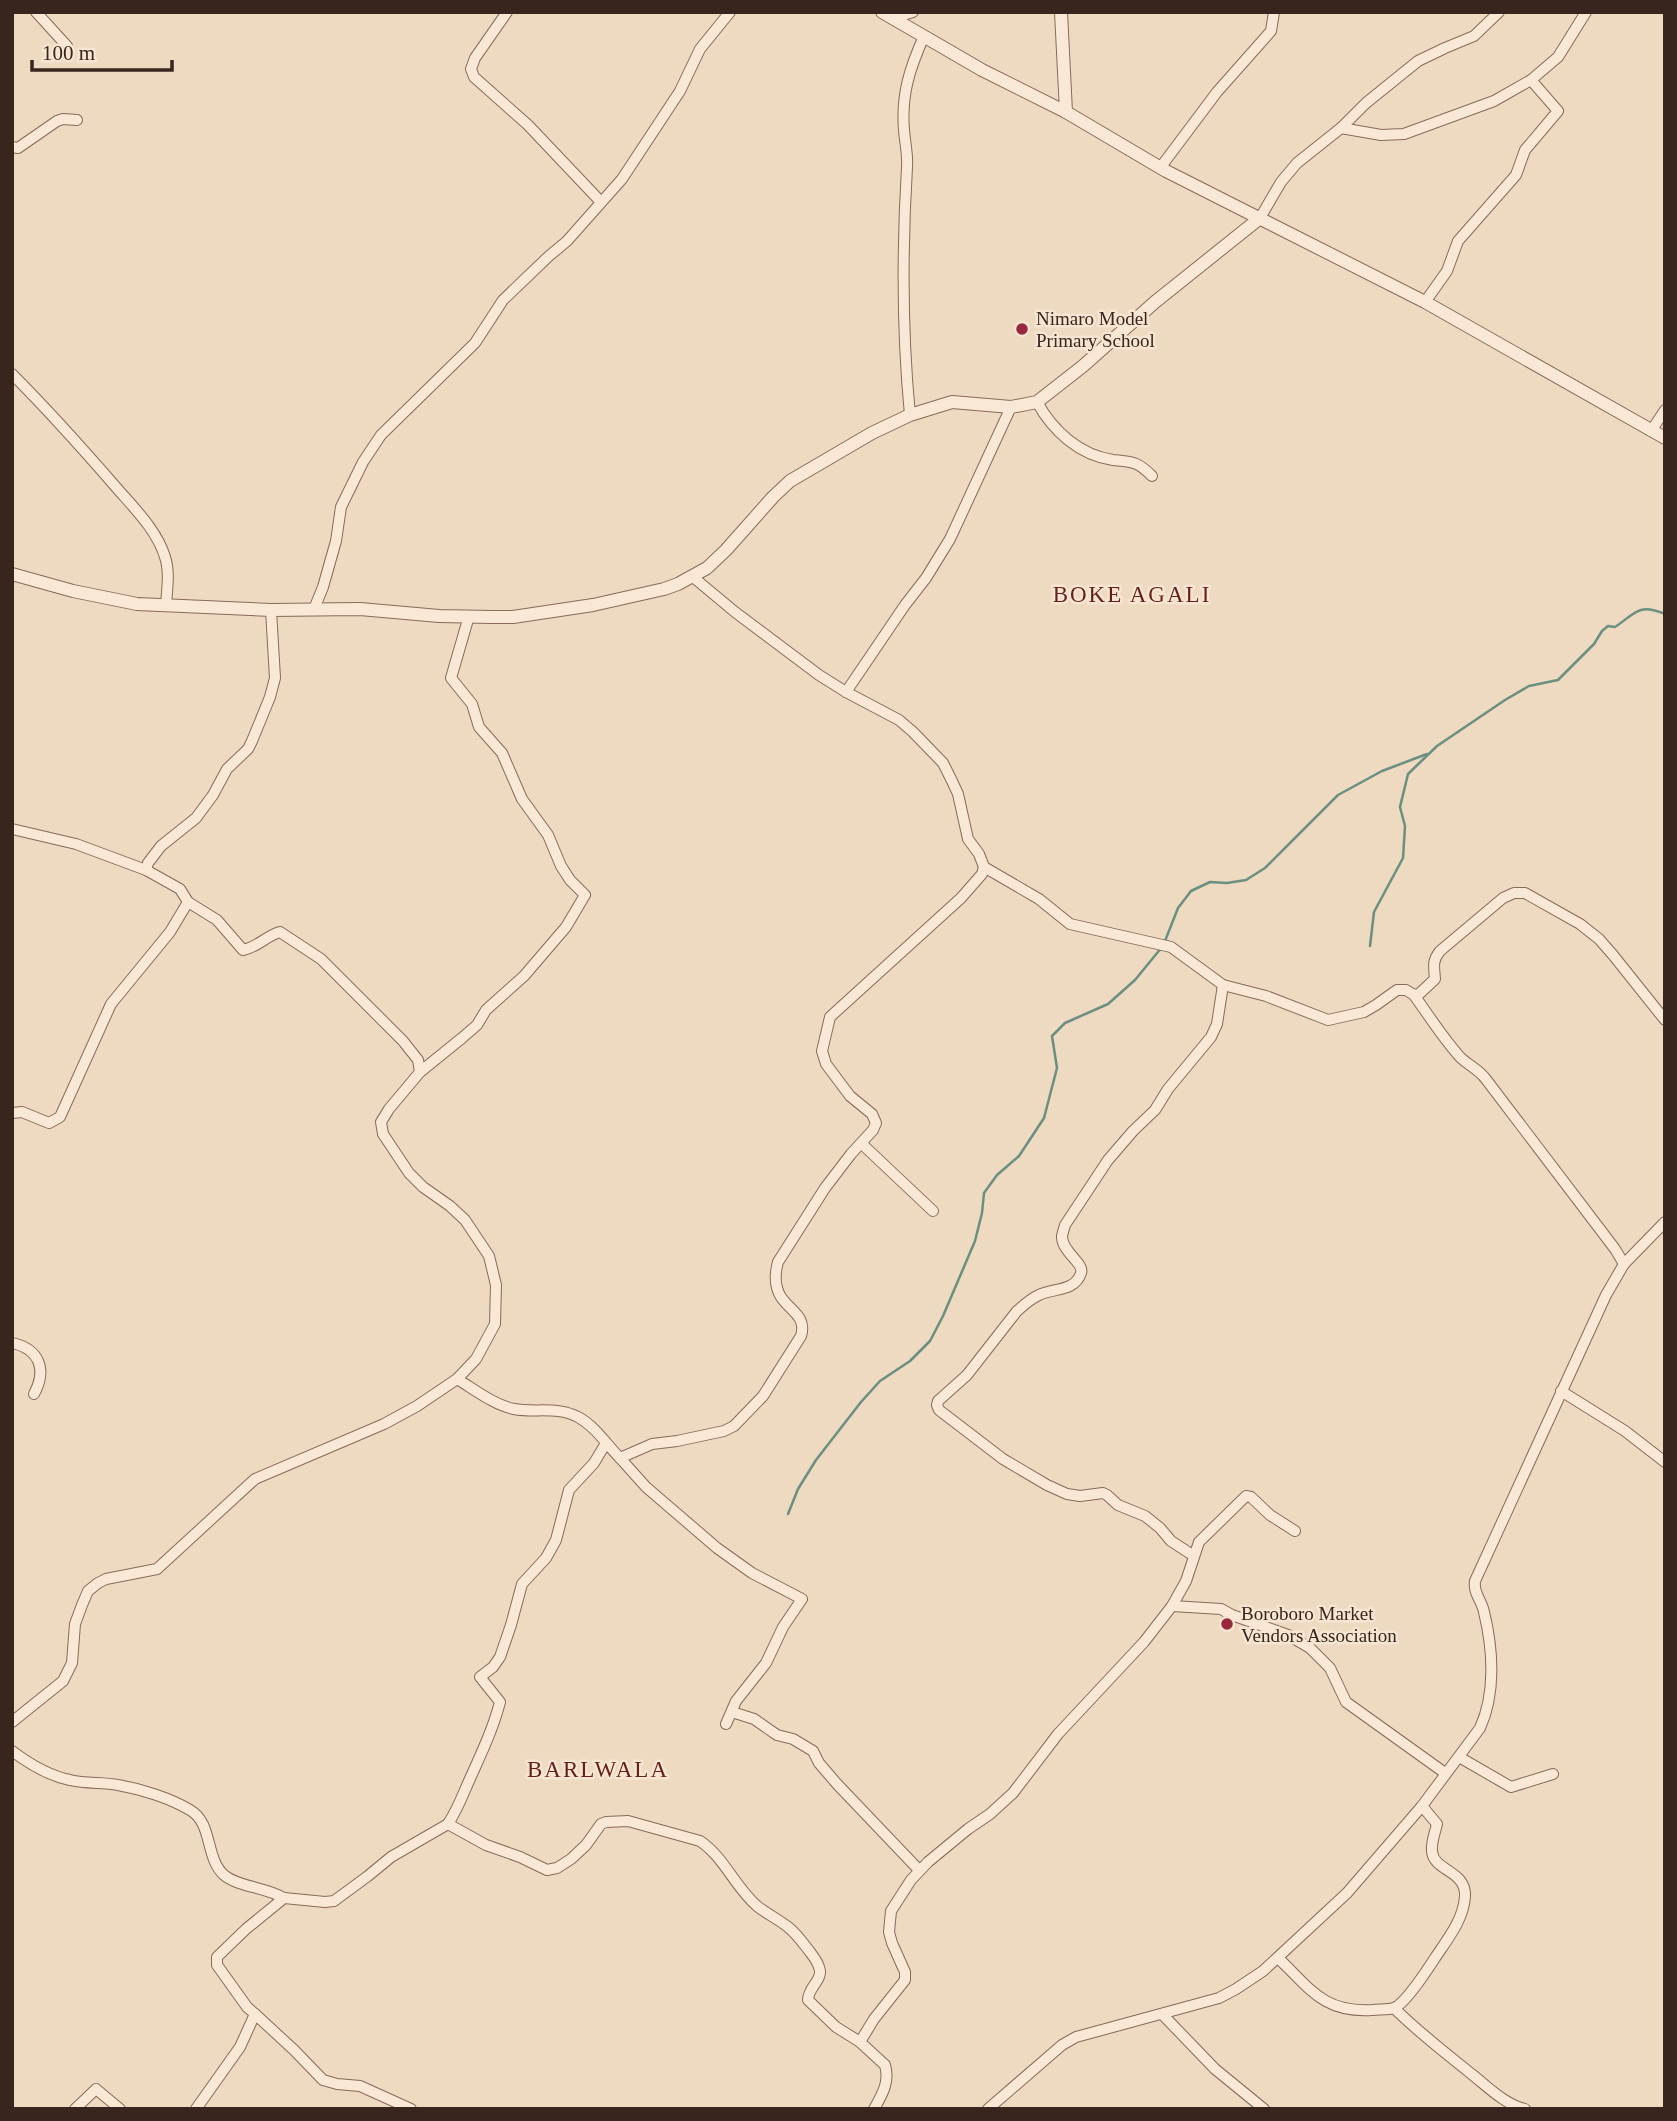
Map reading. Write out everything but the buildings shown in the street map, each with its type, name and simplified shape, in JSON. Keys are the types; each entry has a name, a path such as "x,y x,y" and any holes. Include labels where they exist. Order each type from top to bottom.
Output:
{"street":[{"path":"36,12 67,46"},
{"path":"507,12 475,58 471,69 474,77 528,125 601,202"},
{"path":"314,609 337,541 341,507 363,462 381,435 475,343 503,300 567,241 622,179 680,91 700,48 730,12"},
{"path":"887,15 912,12"},
{"path":"1061,12 1066,113"},
{"path":"1160,168 1217,92 1271,31 1274,12"},
{"path":"12,574 126,602 271,610 360,609 469,616 513,617 593,606 664,589 693,576 726,550 790,481 839,451 910,415 953,402 1011,407 1037,402 1260,218 1281,182 1297,163 1341,128 1366,103 1418,61 1474,36 1499,12"},
{"path":"1341,128 1381,135 1404,134 1494,101 1531,80 1558,57 1586,12"},
{"path":"887,15 1160,168 1425,302 1665,438"},
{"path":"910,415 903,319 907,154 904,108 911,65 924,36"},
{"path":"1425,302 1447,271 1458,241 1516,175 1525,149 1558,111 1531,80"},
{"path":"12,147 18,148 57,121 78,120"},
{"path":"12,374 83,450 144,520 157,539 167,562 166,605"},
{"path":"1037,402 1045,417 1079,449 1102,457 1141,464 1152,476"},
{"path":"846,692 926,578 950,538 1011,407"},
{"path":"1651,431 1665,410"},
{"path":"620,1458 652,1444 724,1431 734,1426 763,1396 801,1336 802,1321 779,1295 775,1274 778,1262 825,1188 876,1123 872,1114 850,1096 826,1064 822,1051 830,1017 961,898 982,874 984,867 968,838 958,794 943,763 925,744 899,720 819,675 735,612 693,576"},
{"path":"146,870 161,846 195,818 213,795 227,769 242,756 252,741 275,678 271,610"},
{"path":"12,1722 63,1681 72,1663 75,1624 88,1591 97,1583 157,1569 254,1479 384,1424 417,1406 457,1379 476,1359 495,1324 496,1284 489,1256 465,1220 409,1173 383,1134 381,1122 388,1109 420,1072 477,1025 486,1010 524,976 566,928 585,895 561,866 548,835 522,799 502,753 479,727 472,704 451,678 469,616"},
{"path":"12,829 76,844 146,870 180,890 188,902 217,920 243,950 259,945 270,934 279,932 321,959 403,1041 418,1060 420,1072"},
{"path":"984,867 1039,900 1070,924 1171,947 1223,985 1266,996 1328,1020 1364,1012 1397,990 1406,990 1414,995 1458,1054 1485,1078 1624,1264"},
{"path":"1414,995 1435,979 1434,958 1440,951 1503,898 1514,893 1525,893 1580,924 1599,939 1665,1020"},
{"path":"12,1113 22,1112 49,1123 60,1117 111,1004 170,932 188,902"},
{"path":"1195,1556 1171,1541 1145,1516 1118,1505 1103,1493 1080,1496 1046,1485 994,1452 939,1410 937,1405 938,1401 967,1376 1017,1311 1050,1290 1064,1289 1082,1273 1082,1267 1065,1248 1062,1237 1065,1225 1108,1160 1155,1110 1168,1089 1211,1037 1217,1024 1223,985"},
{"path":"862,1144 933,1211"},
{"path":"988,2109 1062,2045 1076,2037 1219,1997 1249,1980 1278,1958 1347,1893 1422,1806 1480,1728 1486,1713 1491,1677 1490,1643 1484,1610 1475,1593 1475,1581 1606,1295 1624,1264 1665,1222"},
{"path":"12,1343 19,1344 35,1355 42,1371 40,1384 34,1394"},
{"path":"457,1379 495,1402 513,1409 568,1412 590,1426 646,1487 716,1548 752,1573 802,1599 783,1627 765,1663 736,1701 726,1724"},
{"path":"1561,1391 1625,1431 1665,1462"},
{"path":"12,1751 23,1759 70,1780 118,1785 192,1811 202,1822 215,1864 231,1880 261,1887 284,1898 325,1902 334,1900 391,1857 448,1824 458,1809 494,1726 500,1702 480,1677 494,1667 500,1657 512,1625 522,1584 546,1558 556,1539 569,1490 594,1463 606,1443"},
{"path":"860,2042 905,1980 905,1972 889,1932 891,1911 919,1870 1013,1793 1058,1734 1122,1667 1172,1606 1186,1581 1196,1547 1203,1537 1248,1495 1270,1515 1296,1531"},
{"path":"1172,1606 1221,1609 1288,1635 1310,1648 1330,1668 1346,1702 1445,1773"},
{"path":"732,1712 754,1719 777,1735 793,1739 813,1751 837,1784 919,1870"},
{"path":"1459,1757 1511,1787 1553,1774"},
{"path":"1278,1958 1311,1993 1333,2007 1364,2010 1394,2008 1418,1982 1449,1937 1465,1896 1464,1885 1458,1877 1434,1858 1432,1851 1437,1824 1422,1806"},
{"path":"448,1824 486,1845 547,1870 557,1868 572,1859 601,1824 606,1822 628,1821 700,1841 727,1868 758,1907 789,1928 814,1957 820,1976 809,1991 808,2000 836,2027 860,2042 885,2065 885,2090 874,2109"},
{"path":"284,1898 246,1929 216,1959 217,1965 247,2007 323,2080 360,2086 411,2109"},
{"path":"1394,2008 1431,2043 1510,2103 1525,2109"},
{"path":"196,2109 240,2047 255,2014"},
{"path":"1162,2014 1215,2070 1264,2109"},
{"path":"75,2109 96,2089 120,2109"}],"waterway":[{"path":"1370,946 1374,912 1403,858 1405,826 1400,807 1408,774 1437,746 1505,700 1529,686 1558,680 1608,626 1615,627 1638,611 1649,609 1665,614"},
{"path":"1165,941 1178,908 1191,891 1210,882 1246,880 1265,868 1338,795 1382,771 1427,754"},
{"path":"788,1514 798,1489 816,1460 861,1402 880,1381 910,1361 930,1341 975,1241 984,1193 997,1175 1019,1156 1044,1118 1057,1068 1052,1036 1065,1023 1108,1004 1135,980 1162,947"}],"place":[{"name":"Nimaro Model Primary School","path":"1022,329"},
{"name":"Boroboro Market Vendors Association","path":"1227,1624"}],"district":[{"name":"BOKE AGALI","path":"1132,594"},
{"name":"BARLWALA","path":"598,1769"}]}
